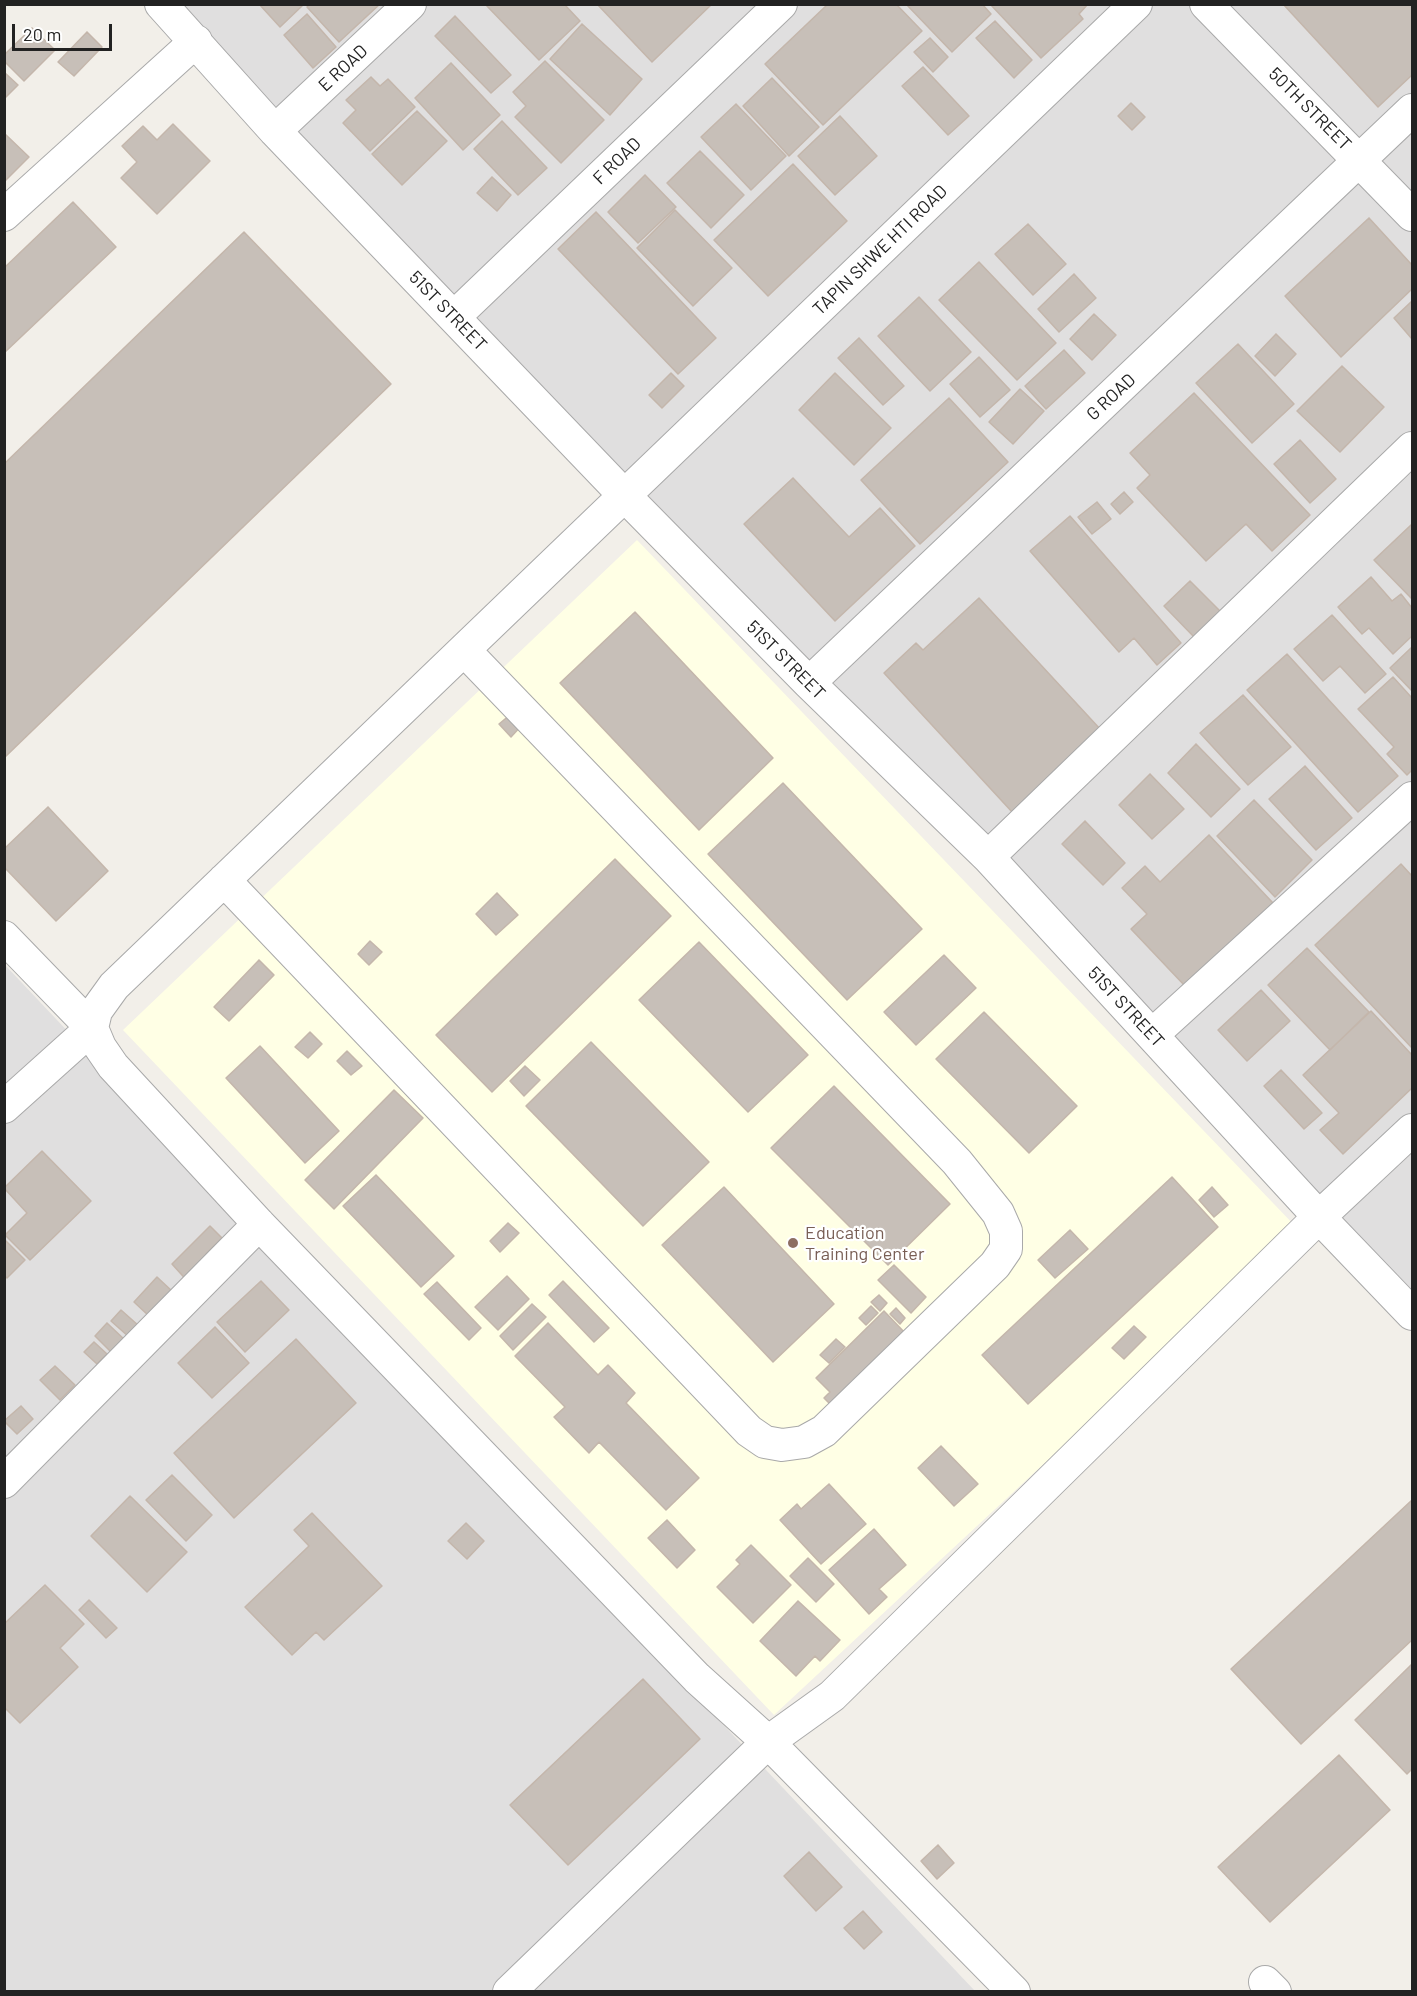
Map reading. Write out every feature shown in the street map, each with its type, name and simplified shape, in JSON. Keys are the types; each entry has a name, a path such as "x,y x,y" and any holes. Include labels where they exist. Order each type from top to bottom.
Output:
{"street":[{"name":"51ST STREET","path":"161,4 275,131 624,495 809,683 988,857 1319,1217 1413,1314"},
{"name":"E ROAD","path":"275,131 410,4"},
{"name":"F ROAD","path":"454,317 781,4"},
{"name":"TAPIN SHWE HTI ROAD","path":"92,1028 96,1011 114,986 1136,4"},
{"name":"50TH STREET","path":"1206,4 1413,215"},
{"path":"4,215 195,41"},
{"name":"G ROAD","path":"809,683 1413,110"},
{"path":"988,857 1413,448"},
{"path":"224,880 749,1431 765,1442 782,1445 804,1442 824,1431 995,1265 1006,1249 1006,1231 998,1213 957,1162 464,650"},
{"path":"1152,1035 1413,798"},
{"path":"4,937 92,1028 100,1047 113,1066 259,1224 697,1678 768,1742 1014,1992"},
{"path":"4,1107 92,1028"},
{"path":"509,1992 768,1742 832,1696 1319,1217 1413,1130"},
{"path":"4,1482 259,1224"}],"shaded area":[{"path":"171,5 1412,5 1412,1292"},
{"path":"637,540 1297,1228 774,1715 123,1030"},
{"path":"5,965 975,1991 5,1991"}],"building":[{"path":"259,4 301,4 302,6 280,27"},
{"path":"310,4 380,4 339,42 307,7"},
{"path":"485,4 564,4 580,21 539,60"},
{"path":"597,4 712,4 652,62"},
{"path":"828,4 896,4 922,31 823,125 765,64"},
{"path":"906,4 982,4 991,14 952,52"},
{"path":"990,4 1088,4 1079,14 1083,19 1041,58"},
{"path":"1283,4 1412,4 1412,75 1378,107"},
{"path":"307,14 336,47 313,68 284,35"},
{"path":"455,16 511,75 491,93 435,36"},
{"path":"995,21 1032,60 1014,78 976,38"},
{"path":"582,24 642,79 610,115 550,59"},
{"path":"32,28 55,50 24,81 4,61 4,55"},
{"path":"87,32 102,47 74,76 58,62"},
{"path":"930,38 948,57 933,72 914,52"},
{"path":"545,61 604,120 561,163 515,117 526,106 513,92"},
{"path":"451,63 500,115 463,150 415,98"},
{"path":"923,67 969,116 948,135 902,86"},
{"path":"4,72 18,85 4,99"},
{"path":"371,77 380,86 388,79 415,107 370,151 343,123 356,110 346,100"},
{"path":"772,78 819,127 789,156 743,106"},
{"path":"1131,103 1145,117 1132,130 1118,116"},
{"path":"736,104 786,156 751,190 701,137"},
{"path":"417,111 447,141 402,185 372,154"},
{"path":"840,116 877,156 835,195 798,156"},
{"path":"502,121 547,168 518,195 474,149"},
{"path":"173,124 210,161 157,214 121,178 137,162 122,146 143,126 157,140"},
{"path":"4,133 29,157 4,182"},
{"path":"700,151 744,195 711,228 667,183"},
{"path":"793,164 847,221 768,296 714,240"},
{"path":"645,175 676,207 638,243 608,212"},
{"path":"492,177 511,195 497,211 477,193"},
{"path":"73,202 116,247 4,353 4,268"},
{"path":"675,210 732,268 693,306 637,248"},
{"path":"596,212 716,338 678,374 558,249"},
{"path":"1369,218 1412,265 1412,289 1341,357 1285,296"},
{"path":"1028,224 1066,264 1033,295 995,254"},
{"path":"244,232 391,384 4,758 4,464"},
{"path":"979,262 1056,343 1017,380 939,300"},
{"path":"1074,274 1096,298 1059,332 1038,309"},
{"path":"919,297 971,352 930,391 878,336"},
{"path":"1412,301 1412,339 1394,318"},
{"path":"1094,314 1116,335 1092,360 1070,339"},
{"path":"1276,334 1296,354 1275,376 1255,356"},
{"path":"859,338 904,386 883,405 838,358"},
{"path":"1238,344 1294,404 1252,443 1196,383"},
{"path":"1064,350 1085,373 1046,409 1025,386"},
{"path":"979,357 1010,390 980,417 950,384"},
{"path":"1342,366 1384,407 1340,452 1297,411"},
{"path":"671,373 684,386 662,408 649,395"},
{"path":"835,373 891,428 854,465 799,410"},
{"path":"1020,389 1044,411 1013,444 989,422"},
{"path":"1194,393 1310,515 1272,551 1246,524 1206,561 1137,488 1150,475 1130,453"},
{"path":"949,398 1008,462 920,544 861,480"},
{"path":"1300,440 1336,479 1310,503 1274,464"},
{"path":"793,478 849,537 880,508 915,546 835,621 744,524"},
{"path":"1124,492 1133,502 1120,514 1111,504"},
{"path":"1097,502 1111,519 1092,534 1078,517"},
{"path":"1070,516 1181,643 1157,665 1134,638 1119,652 1030,551"},
{"path":"1412,526 1412,599 1374,560"},
{"path":"1371,577 1392,601 1401,594 1412,608 1412,636 1393,654 1369,628 1362,634 1338,607"},
{"path":"1190,581 1221,612 1195,638 1164,606"},
{"path":"979,598 1101,730 1013,813 884,673 916,643 923,650"},
{"path":"635,612 773,758 699,830 560,683"},
{"path":"1332,615 1386,674 1365,693 1340,666 1323,681 1294,649"},
{"path":"1412,647 1412,691 1390,668"},
{"path":"1287,654 1398,776 1358,812 1247,690"},
{"path":"1393,677 1412,698 1412,770 1407,775 1387,754 1394,747 1358,709"},
{"path":"1243,695 1291,747 1248,785 1200,733"},
{"path":"511,714 522,725 511,737 499,724"},
{"path":"1196,744 1240,789 1211,817 1168,773"},
{"path":"1305,766 1352,818 1316,850 1269,799"},
{"path":"1150,774 1184,809 1152,839 1119,805"},
{"path":"783,783 922,929 847,1000 708,854"},
{"path":"1254,800 1312,860 1275,897 1217,836"},
{"path":"48,807 108,871 56,921 4,867 4,849"},
{"path":"1085,821 1125,863 1103,885 1062,844"},
{"path":"1209,835 1273,903 1185,986 1131,929 1147,914 1122,888 1145,866 1160,882"},
{"path":"615,859 671,916 492,1092 436,1035"},
{"path":"1401,864 1412,876 1412,1048 1315,945"},
{"path":"497,893 518,915 496,935 476,914"},
{"path":"370,941 382,952 369,965 358,954"},
{"path":"699,942 808,1055 748,1112 639,1000"},
{"path":"1307,948 1369,1012 1330,1050 1268,985"},
{"path":"944,955 976,988 916,1045 884,1012"},
{"path":"259,960 274,975 229,1021 214,1007"},
{"path":"1261,990 1290,1021 1247,1061 1218,1030"},
{"path":"1371,1011 1412,1055 1412,1088 1343,1154 1320,1130 1339,1113 1303,1075"},
{"path":"984,1012 1077,1106 1029,1153 936,1059"},
{"path":"310,1032 322,1044 308,1058 295,1047"},
{"path":"591,1042 709,1162 643,1226 526,1106"},
{"path":"260,1046 339,1131 305,1163 226,1078"},
{"path":"347,1051 362,1066 351,1075 337,1061"},
{"path":"525,1066 540,1080 524,1096 510,1081"},
{"path":"1281,1070 1322,1113 1304,1129 1264,1086"},
{"path":"834,1086 950,1204 888,1265 771,1148"},
{"path":"394,1090 423,1118 334,1209 305,1180"},
{"path":"42,1151 91,1201 30,1260 5,1235 27,1213 4,1188"},
{"path":"376,1175 454,1256 421,1287 343,1206"},
{"path":"1172,1177 1218,1227 1028,1404 982,1355"},
{"path":"724,1187 834,1304 773,1362 662,1245"},
{"path":"1212,1187 1228,1205 1214,1217 1199,1200"},
{"path":"508,1223 519,1233 500,1252 490,1241"},
{"path":"210,1226 222,1238 206,1254 213,1261 190,1284 172,1264"},
{"path":"1070,1230 1088,1249 1055,1278 1038,1260"},
{"path":"4,1239 25,1260 7,1278 4,1275"},
{"path":"894,1265 926,1297 911,1313 878,1280"},
{"path":"507,1276 529,1299 498,1330 475,1307"},
{"path":"157,1277 173,1292 150,1317 134,1302"},
{"path":"261,1281 289,1310 245,1352 217,1322"},
{"path":"563,1281 609,1328 594,1342 549,1295"},
{"path":"437,1282 481,1328 469,1340 424,1294"},
{"path":"879,1295 887,1303 880,1311 871,1302"},
{"path":"532,1304 546,1317 513,1350 500,1336"},
{"path":"871,1306 878,1313 866,1325 859,1318"},
{"path":"896,1308 905,1318 900,1324 890,1314"},
{"path":"121,1310 139,1326 129,1337 111,1321"},
{"path":"884,1311 907,1335 834,1408 824,1398 830,1392 816,1378"},
{"path":"107,1323 127,1342 114,1355 95,1336"},
{"path":"548,1323 598,1375 608,1365 635,1393 626,1403 699,1478 666,1510 599,1442 589,1453 554,1417 565,1407 515,1356"},
{"path":"1134,1326 1146,1337 1124,1359 1112,1348"},
{"path":"215,1327 249,1363 212,1398 178,1363"},
{"path":"296,1339 356,1403 234,1518 174,1453"},
{"path":"836,1339 845,1347 829,1363 820,1355"},
{"path":"94,1342 107,1354 97,1364 84,1352"},
{"path":"55,1366 75,1385 60,1400 40,1380"},
{"path":"21,1406 33,1419 17,1434 4,1421"},
{"path":"941,1446 978,1484 954,1506 918,1468"},
{"path":"172,1475 212,1515 186,1541 146,1500"},
{"path":"829,1484 866,1524 821,1564 780,1520 797,1504 801,1509"},
{"path":"130,1496 187,1552 147,1592 91,1536"},
{"path":"1412,1500 1412,1640 1301,1744 1231,1669"},
{"path":"312,1513 382,1586 324,1640 316,1632 292,1655 245,1607 309,1546 294,1530"},
{"path":"667,1520 695,1550 677,1568 648,1538"},
{"path":"466,1523 484,1541 467,1559 448,1541"},
{"path":"874,1529 906,1565 879,1589 887,1597 869,1614 829,1570"},
{"path":"751,1545 791,1585 753,1623 717,1587 740,1564 736,1560"},
{"path":"808,1558 834,1584 816,1602 790,1576"},
{"path":"45,1585 84,1624 60,1648 78,1667 20,1723 4,1707 4,1624"},
{"path":"89,1600 117,1628 106,1638 79,1610"},
{"path":"798,1601 840,1640 820,1661 815,1656 796,1676 760,1641"},
{"path":"1412,1664 1412,1769 1407,1774 1355,1720"},
{"path":"643,1679 700,1739 568,1865 510,1805"},
{"path":"1339,1755 1390,1810 1270,1922 1218,1867"},
{"path":"938,1845 954,1863 937,1879 921,1861"},
{"path":"809,1852 842,1887 816,1911 784,1876"},
{"path":"863,1911 882,1932 864,1949 844,1928"}],"place":[{"name":"Education Training Center","path":"793,1243"}]}
